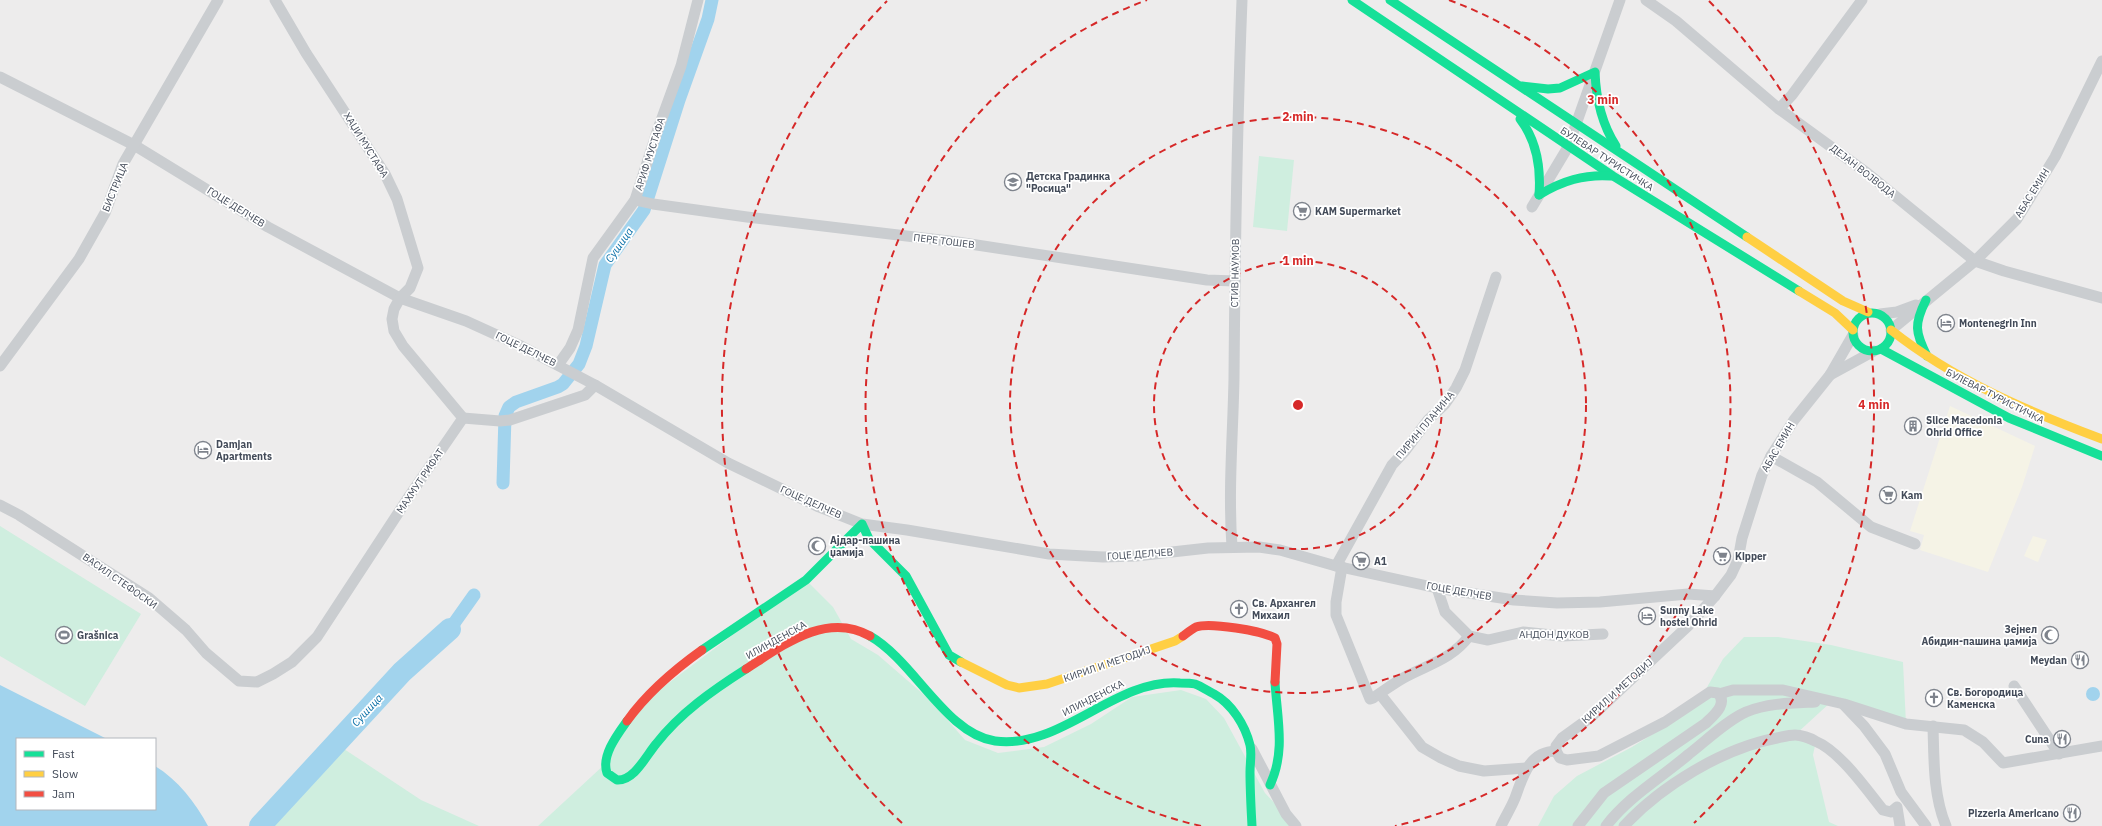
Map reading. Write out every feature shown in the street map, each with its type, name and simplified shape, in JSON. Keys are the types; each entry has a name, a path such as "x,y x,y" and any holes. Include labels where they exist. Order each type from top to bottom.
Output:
{"main road":[{"name":"БУЛЕВАР ТУРИСТИЧКА","path":"1352,0 1568,147 1831,311 1853,332"},
{"name":"БУЛЕВАР ТУРИСТИЧКА","path":"1390,0 1843,301 1868,312"},
{"path":"1519,85 1548,89 1560,88 1595,72 1600,115 1606,132 1623,155"},
{"path":"1507,105 1525,124 1533,140 1540,183 1539,195"},
{"path":"1539,195 1554,185 1575,177 1599,175 1613,176"},
{"path":"1926,300 1915,326 1916,337 1926,356"},
{"path":"1868,312 1880,314 1888,321 1891,330 1889,341 1878,350 1862,348 1857,344 1853,332 1856,320 1868,312"},
{"name":"БУЛЕВАР ТУРИСТИЧКА","path":"1891,330 1909,346 1961,377 2032,412 2102,439"},
{"name":"БУЛЕВАР ТУРИСТИЧКА","path":"1878,350 1901,357 1954,389 2026,426 2102,456"},
{"name":"ИЛИНДЕНСКА","path":"862,524 806,580 707,645 658,686 642,703 613,743 605,764 607,773 613,779 620,781 628,778 667,731 702,697 760,659 810,632 831,628 855,629 876,640 898,657 960,724 985,739 1011,741 1039,735 1076,721 1130,691 1145,686 1177,682 1204,686 1226,702 1236,714 1250,745 1252,826"},
{"name":"КИРИЛ И МЕТОДИЈ","path":"862,524 869,539 906,576 949,655 970,668 1007,686 1019,688 1047,684 1120,658 1175,642 1197,627 1208,626 1252,630 1268,634 1275,638 1277,644 1275,682 1281,727 1278,765 1276,775 1270,784"}],"street":[{"name":"БИСТРИЦА","path":"0,366 79,259 105,213 123,164 218,0"},
{"name":"ХАЏИ МУСТАФА","path":"275,0 306,53 385,174 398,199 418,268 410,288 400,298"},
{"name":"АРИФ МУСТАФА","path":"558,365 570,348 578,330 593,258 643,202 658,129 681,66 698,0"},
{"name":"СТИВ НАУМОВ","path":"1232,547 1230,510 1233,420 1234,281 1242,0"},
{"path":"1532,207 1568,147 1620,0"},
{"name":"ДЕЈАН ВОЈВОДА","path":"1646,0 1676,21 1779,109 1867,173 1975,261 2004,271 2102,298"},
{"path":"1779,109 1792,95 1862,0"},
{"name":"АБАС ЕМИН","path":"1891,330 1975,261 2017,219 2055,157 2102,61"},
{"name":"ГОЦЕ ДЕЛЧЕВ","path":"0,77 134,144 268,227 400,298 466,321 558,365 728,463 812,504 862,524 907,530 1049,554 1136,556 1232,547 1280,550 1339,567 1437,588 1514,600 1556,603 1600,602 1688,594 1715,596"},
{"name":"ПЕРЕ ТОШЕВ","path":"643,202 957,242 1207,280 1234,281"},
{"name":"ПИРИН ПЛАНИНА","path":"1380,694 1373,698 1367,696 1349,644 1338,622 1336,602 1339,567 1392,465 1405,451 1428,420 1445,404 1456,388 1465,370 1496,277"},
{"path":"400,298 394,309 392,319 394,331 403,346 463,418 505,421 585,395 595,386"},
{"path":"1880,314 1898,312 1926,300"},
{"path":"1830,375 1853,332"},
{"name":"АБАС ЕМИН","path":"1715,596 1731,575 1738,560 1742,538 1760,482 1771,456 1794,420 1830,375 1878,350"},
{"name":"МАХМУТ РИФАТ","path":"292,662 317,637 410,495 463,418"},
{"path":"1771,456 1818,482 1872,527 1915,544"},
{"name":"ВАСИЛ СТЕФОСКИ","path":"0,505 39,527 149,598 186,630 206,653 239,681 257,682 292,662"},
{"path":"1437,588 1445,612 1469,636 1463,645 1446,659 1406,676 1380,694 1422,747 1441,758 1459,766 1484,771 1526,768"},
{"name":"КИРИЛ И МЕТОДИЈ","path":"1556,751 1556,746 1562,738 1591,717 1688,626 1715,596"},
{"name":"АНДОН ДУКОВ","path":"1469,636 1488,640 1523,632 1562,636 1603,634"},
{"path":"2014,686 2059,754"},
{"path":"1501,826 1514,800 1526,768 1541,755 1556,751 1560,758 1567,760 1599,756 1665,722 1710,692 1719,694 1733,690 1782,690 1844,704 1906,724 1964,730 1983,742 2003,763 2102,746"},
{"path":"1578,826 1604,793 1706,723 1720,710 1721,698 1719,694"},
{"path":"1606,826 1625,805 1648,785 1711,736 1745,712 1780,703 1832,701"},
{"path":"1844,704 1864,726 1885,754 1901,792 1926,826"},
{"path":"1933,726 1935,770 1940,810 1946,826"},
{"path":"1624,826 1652,800 1687,776 1724,755 1759,741 1795,735 1816,741 1841,760 1883,810 1891,812 1896,807"},
{"path":"1250,745 1286,814 1296,826"},
{"path":"1896,781 1896,807 1900,826"}],"shaded area":[{"path":"1950,406 2035,446 2022,487 1988,572 1920,550 1924,535 1910,531"},
{"path":"2033,536 2047,540 2038,562 2024,556"}],"green space":[{"path":"1259,156 1294,160 1287,231 1253,227"},
{"name":"Grašnica","path":"0,526 141,614 85,706 0,656"},
{"path":"806,580 833,607 851,639 878,655 930,700 965,740 998,753 1044,747 1091,724 1132,697 1181,690 1206,699 1224,718 1265,793 1296,826 538,826 605,764 642,703"},
{"path":"1744,637 1778,637 1831,645 1903,662 1906,724 1832,701 1795,735 1816,741 1813,755 1829,822 1838,826 1538,826 1554,796 1577,776 1632,747 1682,716 1706,689 1723,659"},
{"path":"344,749 421,800 479,826 268,826"}],"water":[{"path":"0,685 105,738 16,738 16,810 156,810 156,767 171,778 185,792 208,826 0,826"},
{"path":"2090,687 2096,687 2100,691 2100,697 2096,701 2090,701 2086,697 2086,691"}],"waterway":[{"name":"Сушица","path":"503,483 505,416 509,407 516,402 563,384 579,364 586,346 605,265 644,210 679,100 708,19 712,0"},
{"name":"Сушица","path":"450,629 474,595"},
{"name":"Сушица","path":"260,826 402,672 450,629"}],"traffic: fast":[{"path":"1352,0 1613,176 1799,291"},
{"path":"1390,0 1747,237"},
{"path":"1522,86 1548,89 1560,88 1595,72 1600,110 1603,120 1616,146"},
{"path":"1520,119 1526,127 1537,155 1539,195"},
{"path":"1539,195 1565,182 1582,177 1611,176"},
{"path":"1926,300 1919,316 1918,334 1927,356"},
{"path":"1868,313 1876,313 1886,318 1890,325 1891,332 1890,339 1886,346 1876,351 1868,351 1858,346 1856,343 1853,336 1853,328 1858,318 1861,316 1868,313"},
{"path":"1881,349 2009,418 2102,456"},
{"path":"702,650 806,580 862,524 869,539 906,576 949,655 961,662"},
{"path":"870,636 886,647 961,725 977,736 995,741 1019,741 1043,735 1133,691 1156,684 1186,683 1200,686 1227,703 1237,716 1248,737 1251,751 1250,779 1252,826"},
{"path":"627,721 611,746 606,760 607,773 617,780 623,779 634,772 665,733 686,712 721,685 746,669"},
{"path":"1270,785 1278,760 1279,747 1279,721 1275,682"}],"traffic: slow":[{"path":"1747,237 1843,301 1868,312"},
{"path":"1799,291 1835,313 1853,330"},
{"path":"1891,330 1940,364 1992,393 2046,417 2102,439"},
{"path":"961,662 1007,685 1019,688 1047,684 1175,641 1183,636"}],"traffic: jam":[{"path":"1183,636 1196,627 1224,626 1248,630 1275,638 1277,644 1275,682"},
{"path":"746,669 789,642 805,634 821,629 837,627 854,629 870,636"},
{"path":"627,721 643,701 662,682 702,650"}],"place":[{"name":"Детска Градинка \"Росица\"","path":"1013,182"},
{"name":"KAM Supermarket","path":"1302,211"},
{"name":"Montenegrin Inn","path":"1946,323"},
{"name":"Slice Macedonia Ohrid Office","path":"1913,426"},
{"name":"Damjan Apartments","path":"203,450"},
{"name":"Kam","path":"1888,495"},
{"name":"Ајдар-пашина џамија","path":"817,546"},
{"name":"Kipper","path":"1722,556"},
{"name":"A1","path":"1361,561"},
{"name":"Св. Архангел Михаил","path":"1239,609"},
{"name":"Sunny Lake hostel Ohrid","path":"1647,616"},
{"name":"Grašnica","path":"64,635"},
{"name":"Зејнел Абидин-пашина џамија","path":"2050,635"},
{"name":"Meydan","path":"2080,660"},
{"name":"Св. Богородица Каменска","path":"1934,698"},
{"name":"Cuna","path":"2062,739"},
{"name":"Pizzeria Americano","path":"2072,813"}]}
